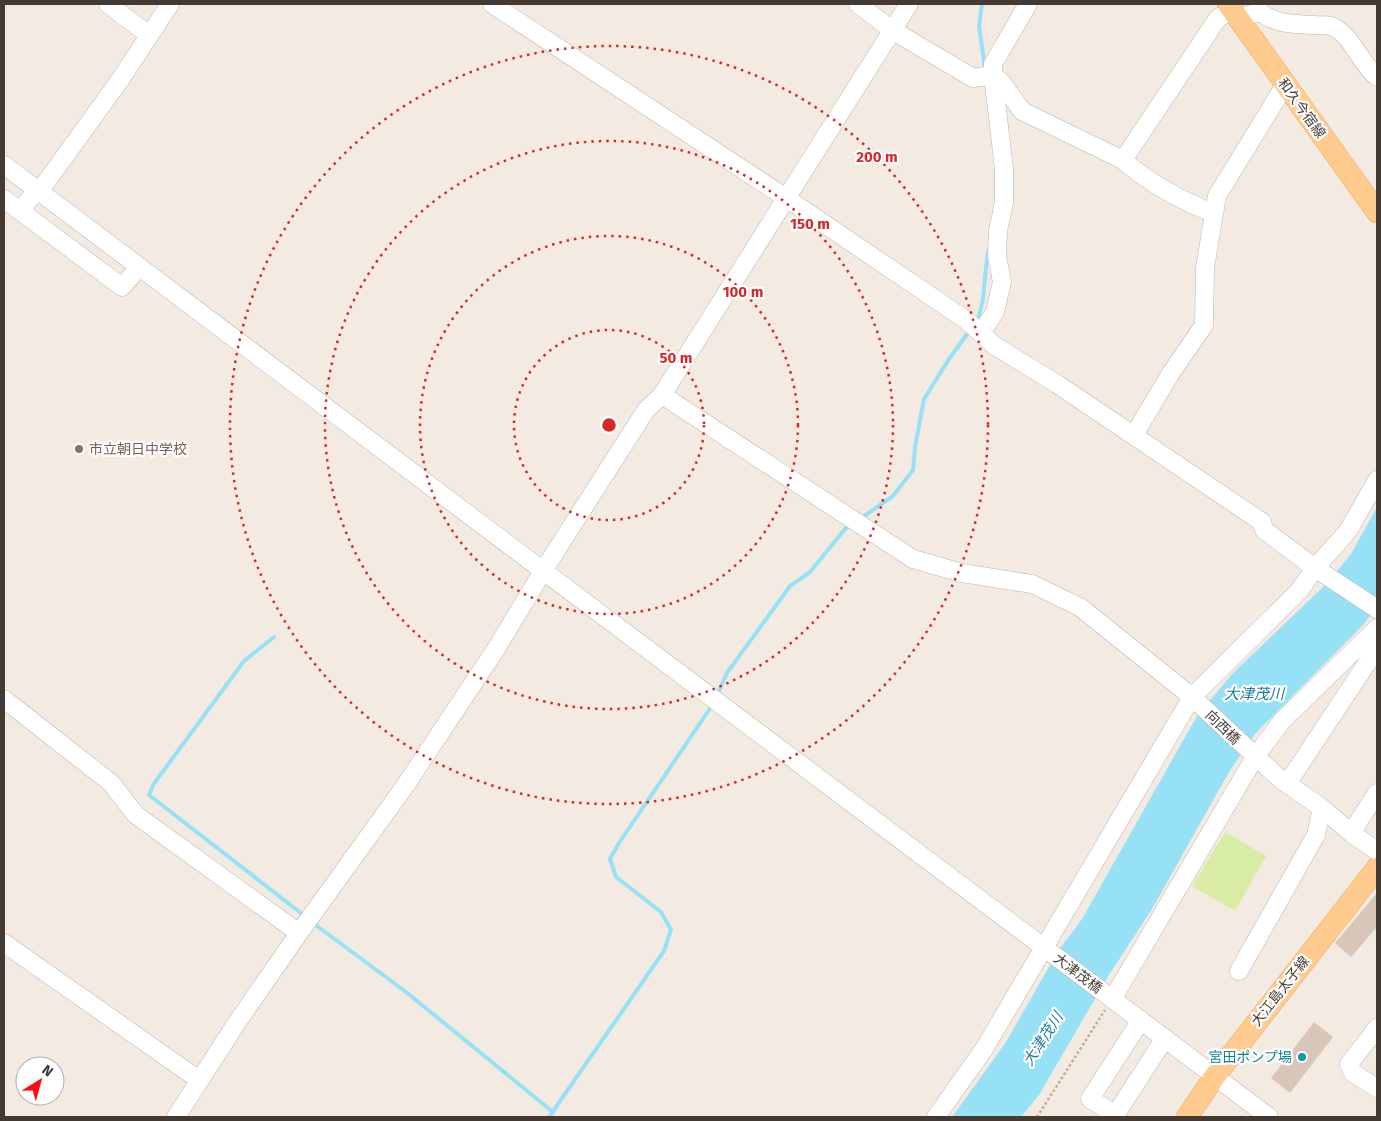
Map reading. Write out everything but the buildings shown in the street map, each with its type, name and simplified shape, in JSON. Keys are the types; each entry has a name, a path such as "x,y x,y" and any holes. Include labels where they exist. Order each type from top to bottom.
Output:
{"main road":[{"name":"和久今宿線","path":"1233,11 1377,212"},
{"name":"大江島太子線","path":"1187,1117 1215,1076 1377,868"}],"street":[{"path":"108,4 149,35"},
{"path":"20,211 44,184 120,80 170,4"},
{"path":"492,4 786,198 966,320 995,346 1057,384 1262,522 1264,530 1315,568 1377,609"},
{"path":"858,4 892,30 973,78 993,75"},
{"path":"176,1117 298,933 405,786 496,649 543,571 646,410 662,395 909,4"},
{"path":"981,333 996,312 1002,282 997,256 998,231 1004,203 1004,169 993,64 1028,4"},
{"path":"1123,160 1218,18 1233,11 1260,12 1271,20 1330,26 1348,38 1365,64 1377,77"},
{"path":"993,75 1003,84 1022,111 1123,160 1140,175 1182,200 1213,213"},
{"path":"1134,435 1171,373 1204,325 1205,268 1217,196 1285,85"},
{"name":"大津茂橋","path":"4,164 1269,1117"},
{"path":"4,199 122,287 139,267"},
{"name":"向西橋","path":"662,395 913,559 962,573 1032,584 1080,608 1192,697 1254,757 1377,851"},
{"path":"936,1117 984,1049 1192,697 1298,591 1315,568 1348,531 1377,480"},
{"path":"1113,998 1254,757 1282,721 1377,628"},
{"path":"1287,784 1377,648"},
{"path":"4,700 111,782 136,814 298,933"},
{"path":"1351,833 1377,793"},
{"path":"1240,971 1316,835 1322,808"},
{"path":"4,943 199,1080"},
{"path":"1141,1020 1090,1099 1115,1116 1165,1038"},
{"path":"1377,1028 1349,1064 1353,1073 1377,1088"}],"path":[{"path":"1037,1117 1113,998"}],"green space":[{"path":"1225,832 1266,856 1235,911 1192,886"}],"water":[{"name":"大津茂川","path":"1377,507 1377,607 1363,625 1255,734 1229,772 1152,909 1109,975 1039,1095 1021,1117 952,1117 1006,1042 1058,951 1082,919 1197,716 1233,673 1320,590 1337,571 1351,554"}],"waterway":[{"path":"982,4 979,26 985,68"},
{"path":"976,322 982,305 989,249"},
{"path":"860,519 893,496 913,470 915,447 924,399 970,330"},
{"path":"717,695 727,673 790,586 810,572 845,529 852,524"},
{"path":"274,637 244,661 153,785 149,795 306,917"},
{"path":"549,1117 664,951 671,930 661,912 616,877 610,859 713,704"},
{"path":"313,923 406,992 553,1112"}],"place":[{"name":"市立朝日中学校","path":"79,449"},
{"name":"宮田ポンプ場","path":"1302,1057"}]}
